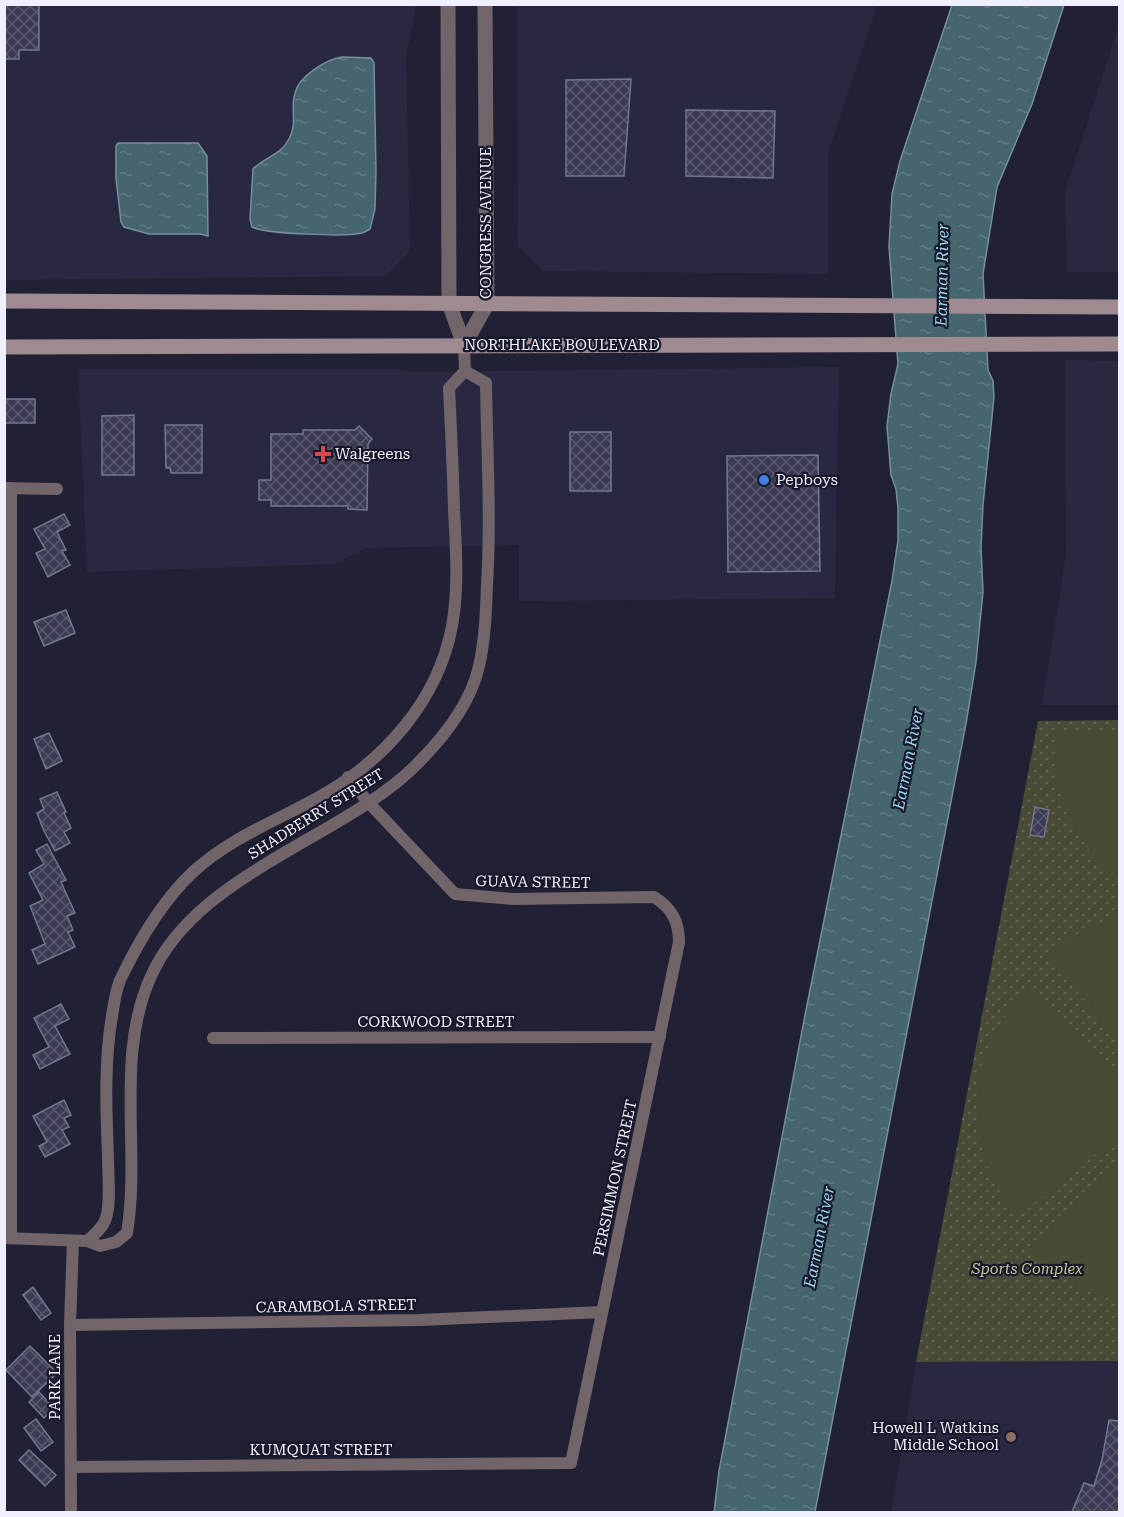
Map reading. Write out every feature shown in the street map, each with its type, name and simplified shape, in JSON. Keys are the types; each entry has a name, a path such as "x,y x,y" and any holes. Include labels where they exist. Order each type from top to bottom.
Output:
{"main road":[{"path":"4,302 1119,307"},
{"name":"NORTHLAKE BOULEVARD","path":"4,347 1119,344"}],"street":[{"path":"448,4 449,303 464,345 465,371"},
{"name":"CONGRESS AVENUE","path":"464,345 487,304 485,4"},
{"name":"SHADBERRY STREET","path":"8,1238 87,1241 100,1246 116,1242 127,1233 130,1214 134,1034 148,984 163,953 213,900 250,873 368,802 417,764 446,731 471,689 479,667 485,621 489,546 486,383 465,371 448,388 456,575 452,626 443,659 430,692 406,726 375,758 321,796 232,842 193,872 166,902 136,948 118,984 107,1044 106,1218 101,1228 87,1241"},
{"path":"8,1238 8,488 57,489"},
{"name":"GUAVA STREET","path":"348,777 368,802 455,894 513,899 654,897 664,903"},
{"name":"PERSIMMON STREET","path":"571,1463 679,942 676,921 664,903"},
{"name":"CORKWOOD STREET","path":"213,1038 660,1037"},
{"name":"PARK LANE","path":"71,1512 70,1325 73,1241"},
{"name":"CARAMBOLA STREET","path":"70,1325 420,1320 602,1312"},
{"name":"KUMQUAT STREET","path":"71,1467 571,1463"}],"shaded area":[{"path":"4,5 415,5 406,56 410,250 386,276 5,280"},
{"path":"517,5 877,5 828,153 828,274 543,271 518,246"},
{"path":"1119,25 1119,272 1067,272 1065,192"},
{"path":"1065,360 1119,361 1119,705 1042,705 1066,556"},
{"path":"839,367 835,598 519,601 519,545 367,548 335,564 87,572 78,369 396,369 412,372"},
{"name":"Howell L Watkins Middle School","path":"1119,1361 1119,1512 891,1512 916,1362"}],"green space":[{"name":"Sports Complex","path":"1119,720 1119,1361 916,1362 1038,721"},
{"path":"1057,731 1119,732 1119,878 1095,857 1068,815 1055,768"},
{"path":"1120,916 1119,1045 1050,955 1082,931"},
{"path":"1033,986 1119,1076 1119,1136 1018,1216 996,1186 986,1162 977,1118 977,1095 980,1073 996,1031 1011,1009"},
{"path":"1119,1162 1119,1303 1072,1284 1027,1249"}],"water":[{"name":"Earman River","path":"952,5 1064,5 1032,104 997,187 983,274 988,370 993,381 994,397 983,505 981,548 983,592 976,662 815,1512 714,1512 719,1471 805,1015 892,581 898,540 898,508 896,489 891,475 887,426 898,364 889,247 892,194 900,161"},
{"path":"342,57 371,58 374,63 376,171 375,209 370,229 363,233 324,235 289,233 252,227 250,219 253,169 282,149 289,139 293,127 295,93 302,80 322,65"},
{"path":"118,143 198,143 207,156 208,236 149,234 124,227 121,222 116,178 116,146"}],"building":[{"path":"4,4 39,4 39,50 19,50 19,59 4,59"},
{"path":"631,79 624,176 566,176 566,80"},
{"path":"686,110 775,111 773,178 686,176"},
{"path":"4,399 35,399 35,423 4,423"},
{"path":"134,415 134,475 102,475 102,416"},
{"path":"165,425 202,425 202,473 171,473 170,468 166,468"},
{"path":"359,426 372,439 368,444 367,510 348,509 348,506 271,506 271,500 259,500 259,480 271,480 271,434 303,434 303,430 355,430"},
{"path":"570,432 611,432 611,491 570,491"},
{"path":"818,455 820,571 728,572 727,456"},
{"path":"64,514 70,525 57,532 66,550 62,551 70,565 48,577 36,553 45,549 34,529"},
{"path":"66,610 75,633 44,646 34,622"},
{"path":"49,733 62,761 46,769 34,739"},
{"path":"57,792 71,828 64,832 70,843 55,851 37,813 44,809 40,799"},
{"path":"1035,807 1049,810 1044,837 1030,835"},
{"path":"47,844 66,880 61,882 75,913 67,916 73,930 68,932 75,947 38,964 32,950 45,944 30,906 43,900 29,873 44,864 36,850"},
{"path":"61,1004 69,1019 55,1026 70,1054 40,1069 33,1055 49,1047 34,1018"},
{"path":"64,1100 71,1115 64,1118 69,1127 62,1130 70,1144 45,1157 39,1146 47,1142 33,1116"},
{"path":"33,1287 51,1313 41,1320 23,1295"},
{"path":"30,1346 57,1373 32,1397 6,1370"},
{"path":"39,1392 54,1408 44,1418 29,1402"},
{"path":"36,1419 53,1442 41,1451 24,1428"},
{"path":"1109,1420 1119,1421 1119,1512 1072,1512 1084,1483 1094,1486 1102,1460"},
{"path":"29,1450 56,1475 45,1486 19,1460"}],"place":[{"name":"Walgreens","path":"323,454"},
{"name":"Pepboys","path":"764,480"},
{"name":"Howell L Watkins Middle School","path":"1011,1437"}]}
